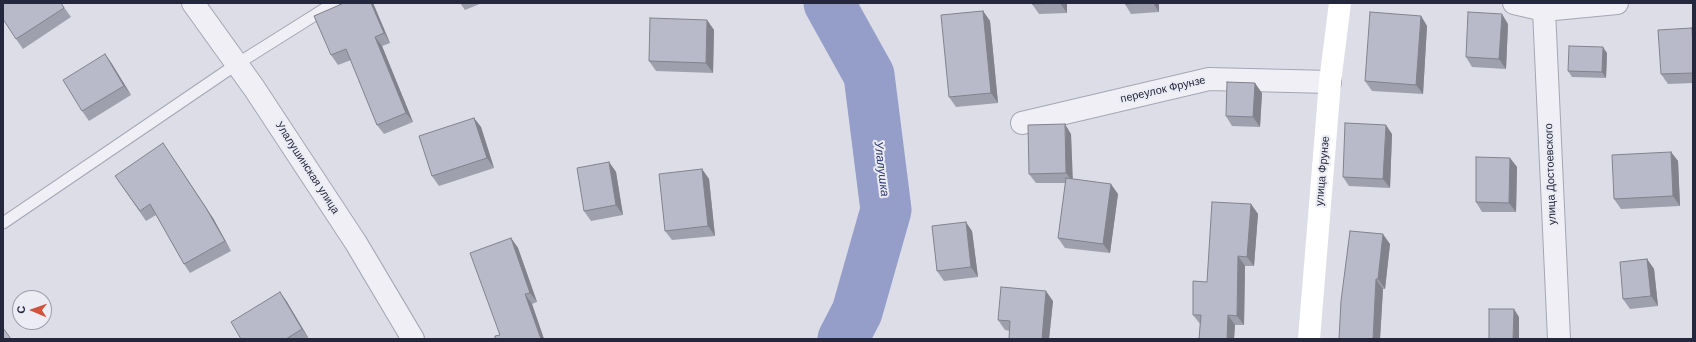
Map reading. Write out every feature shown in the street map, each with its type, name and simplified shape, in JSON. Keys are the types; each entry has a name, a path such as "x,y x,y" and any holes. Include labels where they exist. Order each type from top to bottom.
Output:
{"street":[{"name":"Улалушинская улица","path":"193,3 237,64 356,243 414,339"},
{"name":"улица Фрунзе","path":"1310,339 1330,82 1340,3"},
{"path":"1514,3 1544,10 1617,3"},
{"name":"улица Достоевского","path":"1544,10 1559,339"},
{"name":"переулок Фрунзе","path":"1022,123 1209,79 1330,82"}],"lane":[{"path":"3,223 237,64 334,3"}],"building":[{"path":"3,3 61,3 64,8 16,39 3,19"},
{"path":"344,3 371,3 384,33 375,37 406,113 377,125 346,49 331,55 314,16"},
{"path":"1032,3 1059,3 1032,4"},
{"path":"983,11 991,93 949,97 941,15"},
{"path":"1370,12 1421,16 1416,85 1365,81"},
{"path":"1468,12 1502,14 1499,59 1466,57"},
{"path":"650,18 707,20 706,63 649,61"},
{"path":"1692,28 1693,73 1661,74 1658,30"},
{"path":"1569,46 1603,47 1602,72 1568,71"},
{"path":"105,54 124,86 82,111 63,80"},
{"path":"1227,82 1255,83 1253,117 1226,116"},
{"path":"474,118 487,158 432,176 419,136"},
{"path":"1345,123 1386,125 1383,179 1343,177"},
{"path":"1065,124 1066,173 1029,174 1028,125"},
{"path":"163,143 206,208 225,241 184,264 150,204 140,211 115,176"},
{"path":"1671,152 1673,196 1614,199 1612,155"},
{"path":"1476,157 1510,158 1509,203 1476,202"},
{"path":"609,162 616,205 584,211 577,168"},
{"path":"702,169 708,226 665,231 659,174"},
{"path":"1066,178 1111,184 1103,244 1058,238"},
{"path":"1212,202 1251,204 1247,257 1238,256 1237,316 1228,315 1227,339 1199,339 1201,315 1193,315 1193,281 1207,282"},
{"path":"966,222 971,267 937,271 932,226"},
{"path":"1350,231 1383,234 1378,279 1376,279 1373,339 1339,339 1341,301"},
{"path":"511,238 530,293 525,294 541,339 495,339 495,336 500,335 470,253"},
{"path":"1647,259 1651,296 1623,299 1620,262"},
{"path":"1001,287 1046,291 1042,339 1009,339 1010,321 998,320"},
{"path":"280,292 302,329 286,339 241,339 231,322"},
{"path":"1489,309 1514,309 1513,339 1489,339"},
{"path":"3,328 11,339 3,339"}],"waterway":[{"name":"Улалушка","path":"829,3 869,75 886,210 857,312 843,339"}]}
